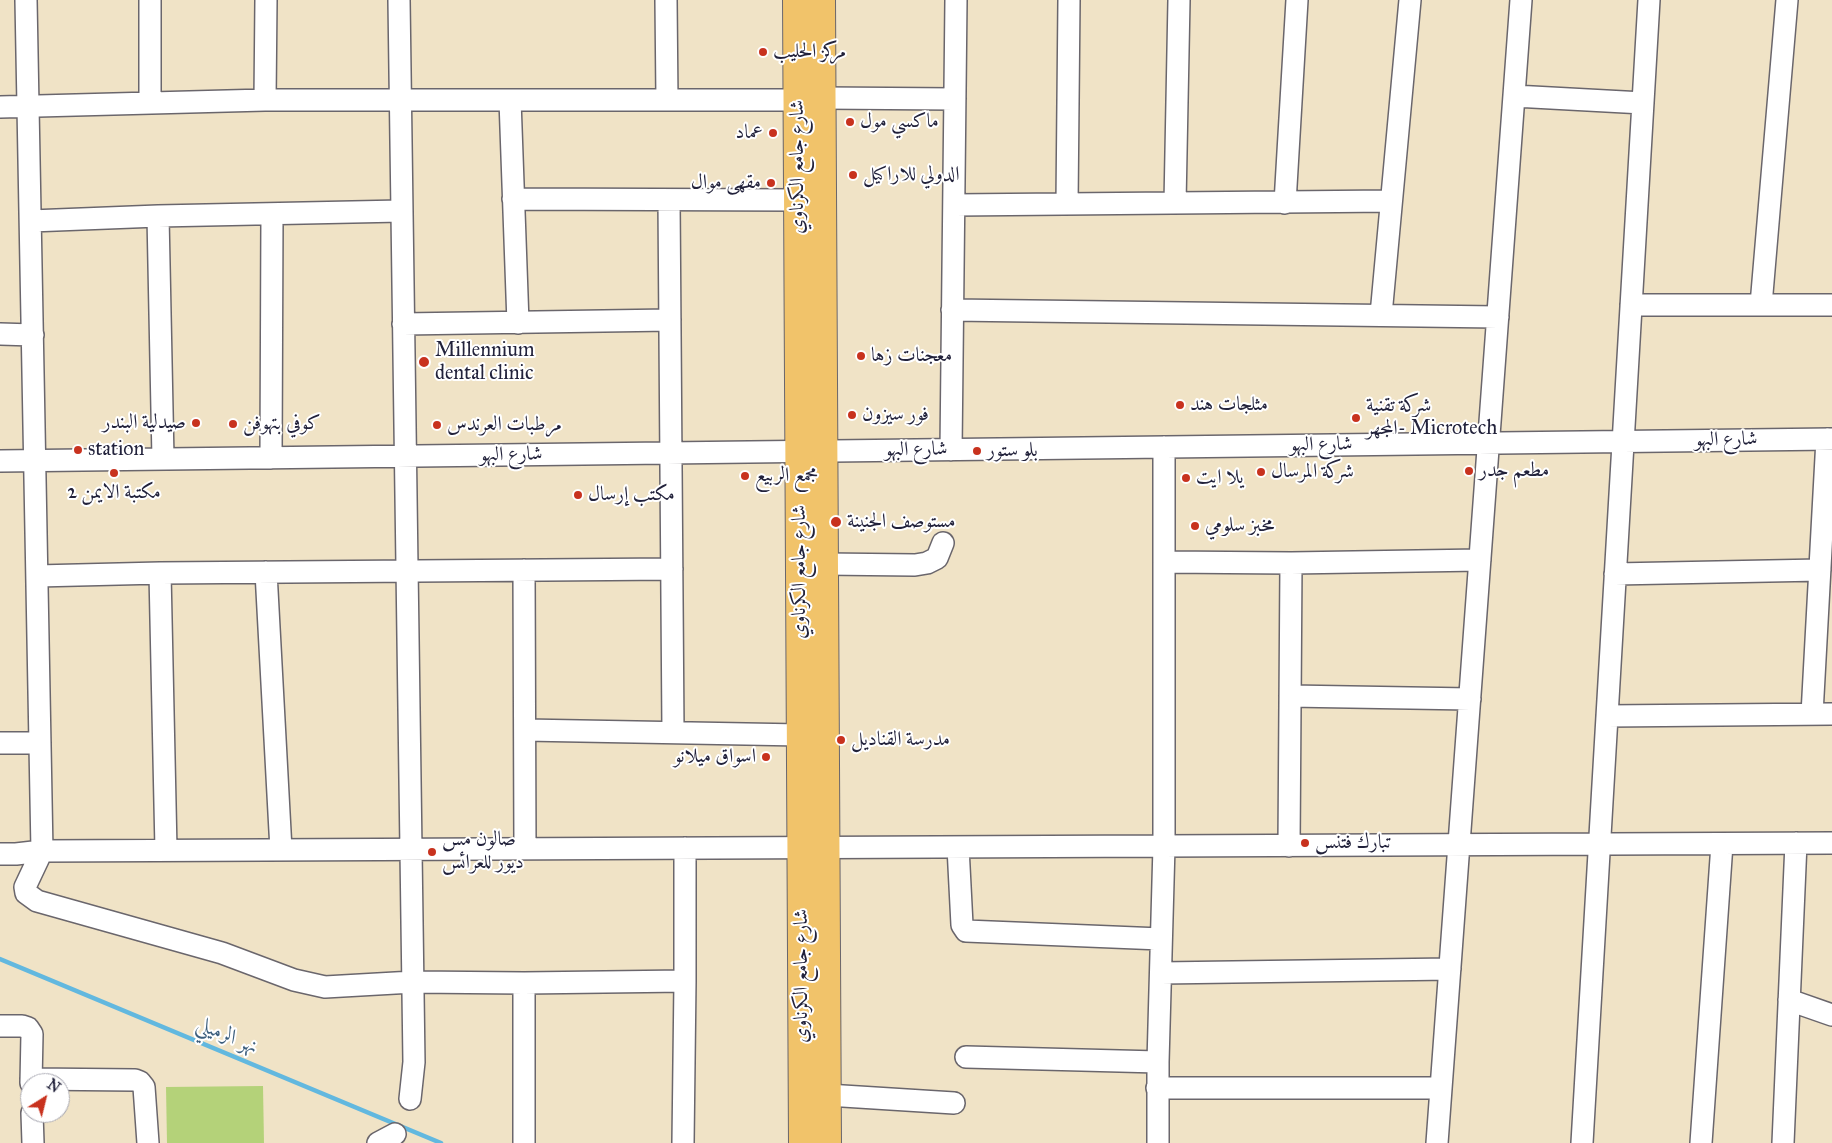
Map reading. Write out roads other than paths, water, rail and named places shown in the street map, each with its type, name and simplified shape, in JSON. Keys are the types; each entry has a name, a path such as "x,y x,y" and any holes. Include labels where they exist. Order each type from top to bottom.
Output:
{"main road":[{"name":"شارع جامع الكرناوي","path":"797,0 810,99 812,451 801,735 813,848 827,1143"},
{"name":"شارع جامع الكرناوي","path":"803,1143 824,564 812,451 798,200 821,0"}],"street":[{"path":"26,0 42,851 25,888 26,893 38,901 222,953 294,980 325,988 413,982 685,981"},
{"path":"150,0 150,103"},
{"path":"265,100 266,0"},
{"path":"399,0 414,1062 410,1099"},
{"path":"666,0 667,100"},
{"path":"951,450 956,0"},
{"path":"1067,204 1069,0"},
{"path":"1176,203 1179,0"},
{"path":"1285,203 1297,0"},
{"path":"1381,315 1410,0"},
{"path":"1437,1143 1522,0"},
{"path":"1582,1143 1649,0"},
{"path":"1761,305 1787,0"},
{"path":"1514,96 1643,103"},
{"path":"0,107 265,100 399,99 955,100"},
{"path":"510,100 518,323"},
{"path":"513,199 798,200"},
{"path":"669,200 673,732"},
{"path":"955,205 1391,201"},
{"path":"31,221 158,216 401,211"},
{"path":"272,214 272,458"},
{"path":"158,216 163,459"},
{"path":"1631,305 1832,305"},
{"path":"952,310 1498,317"},
{"path":"403,324 670,320"},
{"path":"0,334 33,335"},
{"path":"1607,716 1822,714 1824,563 1830,439"},
{"name":"شارع البهو","path":"0,461 1830,439"},
{"path":"1158,1143 1157,1088 1164,846 1164,447"},
{"path":"824,564 915,565 927,563 937,558 943,543"},
{"path":"1164,562 1291,563 1480,560"},
{"path":"1289,846 1291,563"},
{"path":"1615,574 1824,563"},
{"path":"37,576 160,572 672,569"},
{"path":"524,570 525,849"},
{"path":"160,572 166,850"},
{"path":"266,572 280,850"},
{"path":"1290,696 1470,699"},
{"path":"525,730 801,735"},
{"path":"0,742 40,743"},
{"path":"0,854 42,851 166,850 1832,843"},
{"path":"1701,1143 1722,844"},
{"path":"1783,1143 1796,844"},
{"path":"958,847 962,925 966,931 1161,939"},
{"path":"683,1143 684,848"},
{"path":"1161,973 1450,969"},
{"path":"524,983 524,1143"},
{"path":"1789,1000 1832,1015"},
{"path":"0,1026 22,1026 28,1028 32,1034 31,1073"},
{"path":"966,1057 1158,1062"},
{"path":"70,1081 135,1080 140,1082 144,1088 148,1143"},
{"path":"1157,1088 1441,1088"},
{"path":"826,1095 954,1103"},
{"path":"32,1123 33,1143"}],"waterway":[{"name":"نهر الرميلي","path":"0,959 441,1143"}],"place":[{"name":"مركز الحليب","path":"763,52"},
{"name":"ماكسي مول","path":"850,122"},
{"name":"عماد","path":"773,133"},
{"name":"الدولي للاراكيل","path":"853,175"},
{"name":"مقهى موال","path":"771,183"},
{"name":"معجنات زها","path":"861,356"},
{"name":"Millennium dental clinic","path":"424,362"},
{"name":"مثلجات هند","path":"1180,405"},
{"name":"فور سيزون","path":"852,415"},
{"name":"شركة تقنية المجهر- Microtech","path":"1356,418"},
{"name":"صيدلية البندر","path":"196,423"},
{"name":"كوفي بتهوفن","path":"233,424"},
{"name":"مرطبات العرندس","path":"437,425"},
{"name":"station","path":"78,450"},
{"name":"بلو ستور","path":"977,451"},
{"name":"مطعم جدر","path":"1469,471"},
{"name":"شركة المرسال","path":"1261,472"},
{"name":"مكتبة الايمن 2","path":"114,473"},
{"name":"مجمع الربيع","path":"745,476"},
{"name":"يلا ايت","path":"1186,478"},
{"name":"مكتب إرسال","path":"578,495"},
{"name":"مستوصف الجنينة","path":"836,522"},
{"name":"مخبز سلومي","path":"1195,526"},
{"name":"مدرسة القناديل","path":"841,740"},
{"name":"اسواق ميلانو","path":"766,757"},
{"name":"تبارك فتنس","path":"1305,843"},
{"name":"صالون مس ديور للعرائس","path":"432,852"}]}
